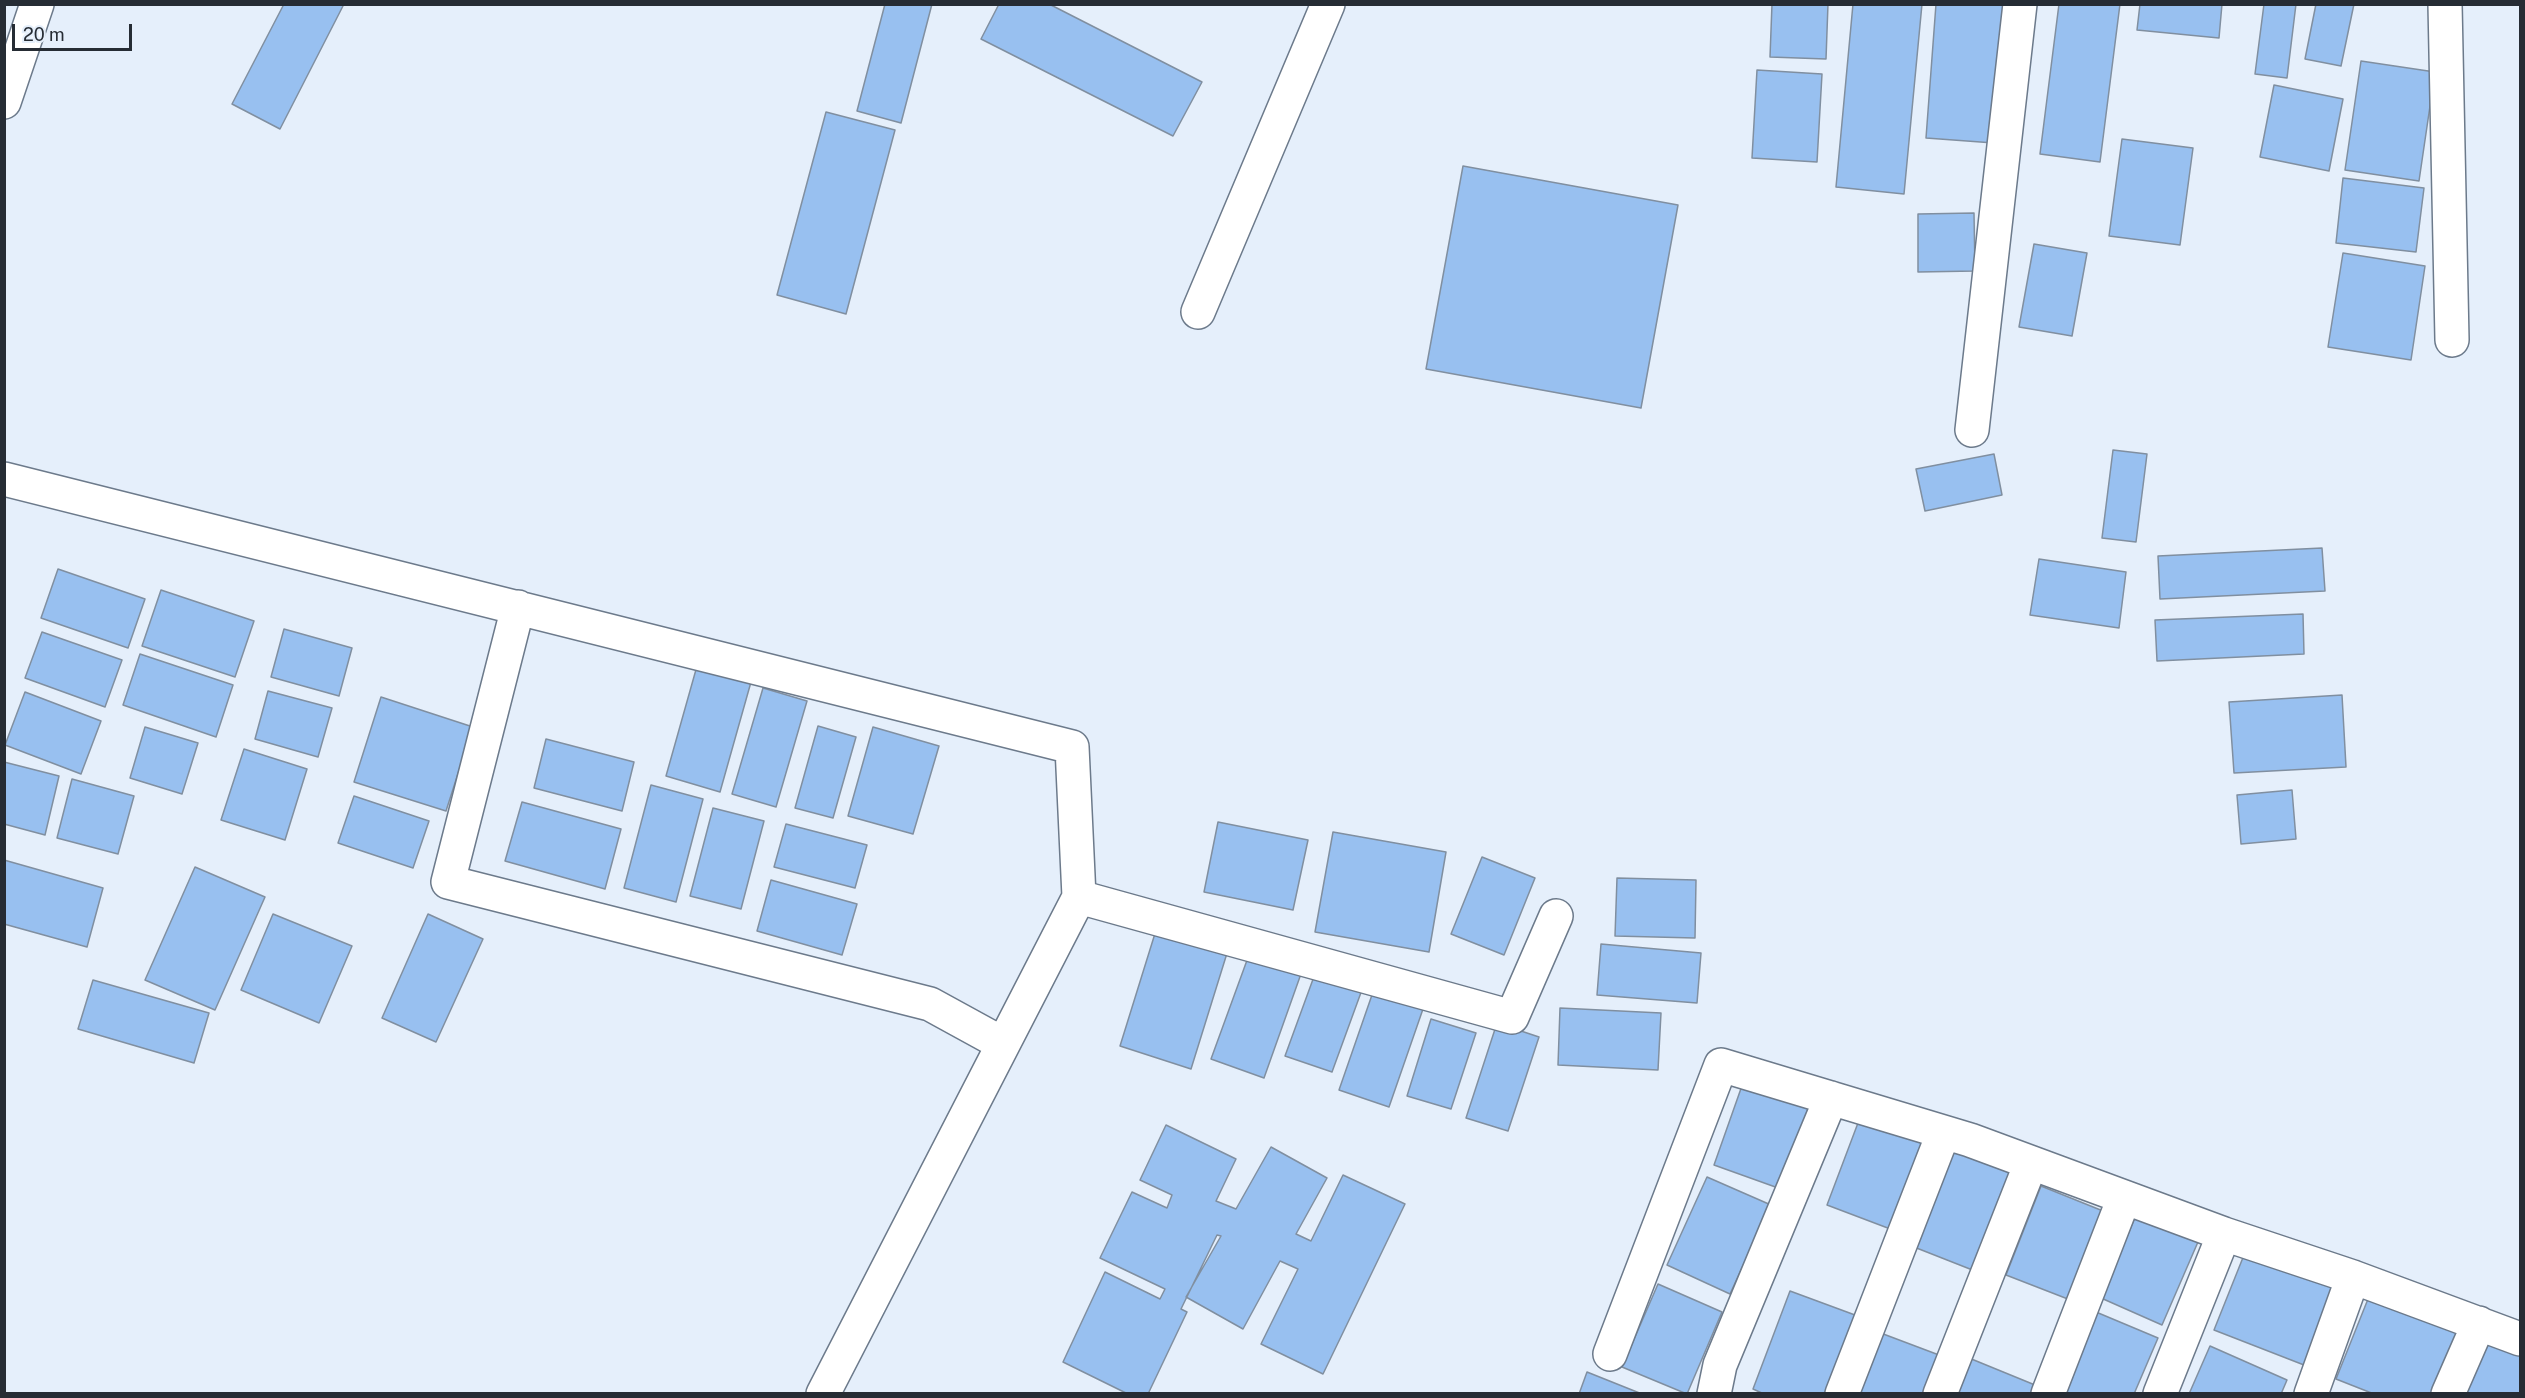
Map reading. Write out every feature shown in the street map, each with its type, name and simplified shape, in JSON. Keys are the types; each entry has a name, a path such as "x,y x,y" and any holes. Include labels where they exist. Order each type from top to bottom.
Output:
{"street":[{"path":"4,102 37,4"},
{"path":"1198,312 1328,4"},
{"path":"1972,430 2020,4"},
{"path":"2445,4 2452,340"},
{"path":"4,479 1072,747 1079,897 823,1394"},
{"path":"518,607 448,882 930,1004 1003,1044"},
{"path":"1079,897 1512,1017 1556,916"},
{"path":"1610,1354 1721,1065 1943,1134 1970,1140 2124,1198 2353,1277 2520,1339"},
{"path":"1714,1394 1720,1365 1831,1098"},
{"path":"1842,1394 1943,1134"},
{"path":"1940,1394 2031,1163"},
{"path":"2048,1394 2124,1198"},
{"path":"2160,1394 2224,1234"},
{"path":"2311,1394 2353,1277"},
{"path":"2448,1394 2479,1323"}],"building":[{"path":"284,4 344,4 280,129 232,104"},
{"path":"885,4 932,4 901,123 857,111"},
{"path":"999,4 1049,4 1202,82 1173,136 981,39"},
{"path":"1772,4 1828,4 1826,59 1770,57"},
{"path":"1853,4 1922,4 1904,194 1836,187"},
{"path":"1936,4 2004,4 1994,143 1926,138"},
{"path":"2059,4 2120,4 2100,162 2040,154"},
{"path":"2140,4 2222,4 2219,38 2137,30"},
{"path":"2264,4 2296,4 2287,78 2255,74"},
{"path":"2316,4 2354,4 2341,66 2305,59"},
{"path":"2361,61 2435,72 2419,181 2345,170"},
{"path":"1757,70 1822,74 1817,162 1752,158"},
{"path":"2274,85 2343,99 2329,171 2260,157"},
{"path":"826,112 895,130 846,314 777,295"},
{"path":"2122,139 2193,148 2180,245 2109,236"},
{"path":"1463,166 1678,205 1641,408 1426,369"},
{"path":"2343,178 2424,188 2416,252 2336,243"},
{"path":"1974,213 1975,271 1918,272 1918,214"},
{"path":"2034,244 2087,253 2072,336 2019,327"},
{"path":"2343,253 2425,266 2411,360 2328,347"},
{"path":"2113,450 2147,454 2136,542 2102,538"},
{"path":"1994,454 2002,495 1925,511 1916,469"},
{"path":"2322,548 2325,591 2160,599 2158,556"},
{"path":"2039,559 2126,572 2119,628 2030,615"},
{"path":"58,569 145,599 128,648 41,618"},
{"path":"161,590 254,621 235,677 142,646"},
{"path":"2303,614 2304,654 2157,661 2155,620"},
{"path":"284,629 352,648 339,696 271,677"},
{"path":"42,632 122,660 105,707 25,678"},
{"path":"140,654 233,685 216,737 123,705"},
{"path":"697,666 751,682 720,792 666,776"},
{"path":"763,688 807,701 776,807 732,794"},
{"path":"268,691 332,708 318,757 255,739"},
{"path":"25,692 101,721 81,774 5,745"},
{"path":"2342,695 2346,767 2234,773 2229,702"},
{"path":"381,697 473,727 446,811 354,782"},
{"path":"818,726 856,737 833,818 795,808"},
{"path":"145,727 198,743 182,794 130,778"},
{"path":"873,727 939,746 913,834 848,816"},
{"path":"546,739 634,762 622,811 534,788"},
{"path":"244,749 307,769 285,840 221,820"},
{"path":"4,762 59,776 45,835 4,824"},
{"path":"72,779 134,796 118,854 57,838"},
{"path":"651,785 703,799 676,902 624,888"},
{"path":"2292,790 2296,839 2241,844 2237,795"},
{"path":"354,796 429,821 413,868 338,843"},
{"path":"522,802 621,829 605,889 505,861"},
{"path":"713,808 764,821 741,909 690,896"},
{"path":"1218,822 1308,840 1293,910 1204,892"},
{"path":"786,824 867,845 855,888 774,867"},
{"path":"1333,832 1446,852 1429,952 1315,932"},
{"path":"1482,857 1535,878 1504,955 1451,934"},
{"path":"4,860 103,888 87,947 4,924"},
{"path":"195,867 265,897 215,1010 145,980"},
{"path":"1617,878 1696,880 1695,938 1615,936"},
{"path":"771,880 857,904 842,955 757,931"},
{"path":"273,914 352,946 319,1023 241,990"},
{"path":"428,914 483,939 436,1042 382,1018"},
{"path":"1157,927 1228,950 1191,1069 1120,1046"},
{"path":"1601,944 1701,953 1697,1003 1597,995"},
{"path":"1250,952 1302,971 1264,1078 1211,1059"},
{"path":"1316,971 1363,987 1332,1072 1285,1056"},
{"path":"93,980 209,1013 194,1063 78,1029"},
{"path":"1373,992 1423,1009 1389,1107 1339,1090"},
{"path":"1560,1008 1661,1013 1658,1070 1558,1065"},
{"path":"1431,1019 1476,1033 1451,1109 1407,1096"},
{"path":"1497,1023 1539,1037 1508,1131 1466,1118"},
{"path":"1744,1080 1810,1103 1781,1189 1714,1165"},
{"path":"1861,1115 1927,1140 1893,1230 1827,1205"},
{"path":"1166,1125 1236,1159 1216,1201 1236,1209 1271,1147 1327,1178 1296,1234 1311,1241 1343,1175 1405,1204 1323,1374 1261,1344 1298,1269 1280,1261 1243,1329 1187,1297 1181,1309 1187,1312 1148,1394 1128,1394 1063,1362 1105,1272 1160,1299 1165,1289 1100,1258 1132,1192 1167,1208 1172,1195 1140,1180","holes":["1217,1235 1221,1236 1192,1287"]},
{"path":"1953,1150 2014,1174 1975,1271 1914,1247"},
{"path":"1707,1177 1771,1205 1730,1294 1667,1265"},
{"path":"2041,1186 2108,1213 2073,1301 2006,1275"},
{"path":"2139,1208 2201,1235 2162,1325 2101,1298"},
{"path":"2246,1250 2336,1286 2304,1365 2214,1330"},
{"path":"1658,1284 1722,1312 1687,1394 1622,1367"},
{"path":"1790,1291 1855,1315 1826,1394 1764,1394 1753,1389"},
{"path":"2370,1294 2461,1329 2436,1394 2374,1394 2336,1379"},
{"path":"2096,1312 2158,1338 2134,1394 2061,1394"},
{"path":"1878,1332 1939,1355 1925,1394 1855,1394"},
{"path":"2485,1336 2520,1350 2520,1394 2464,1394"},
{"path":"2210,1346 2287,1380 2281,1394 2189,1394"},
{"path":"1969,1358 2035,1385 2031,1394 1955,1394"},
{"path":"1587,1372 1642,1394 1579,1394"}]}
